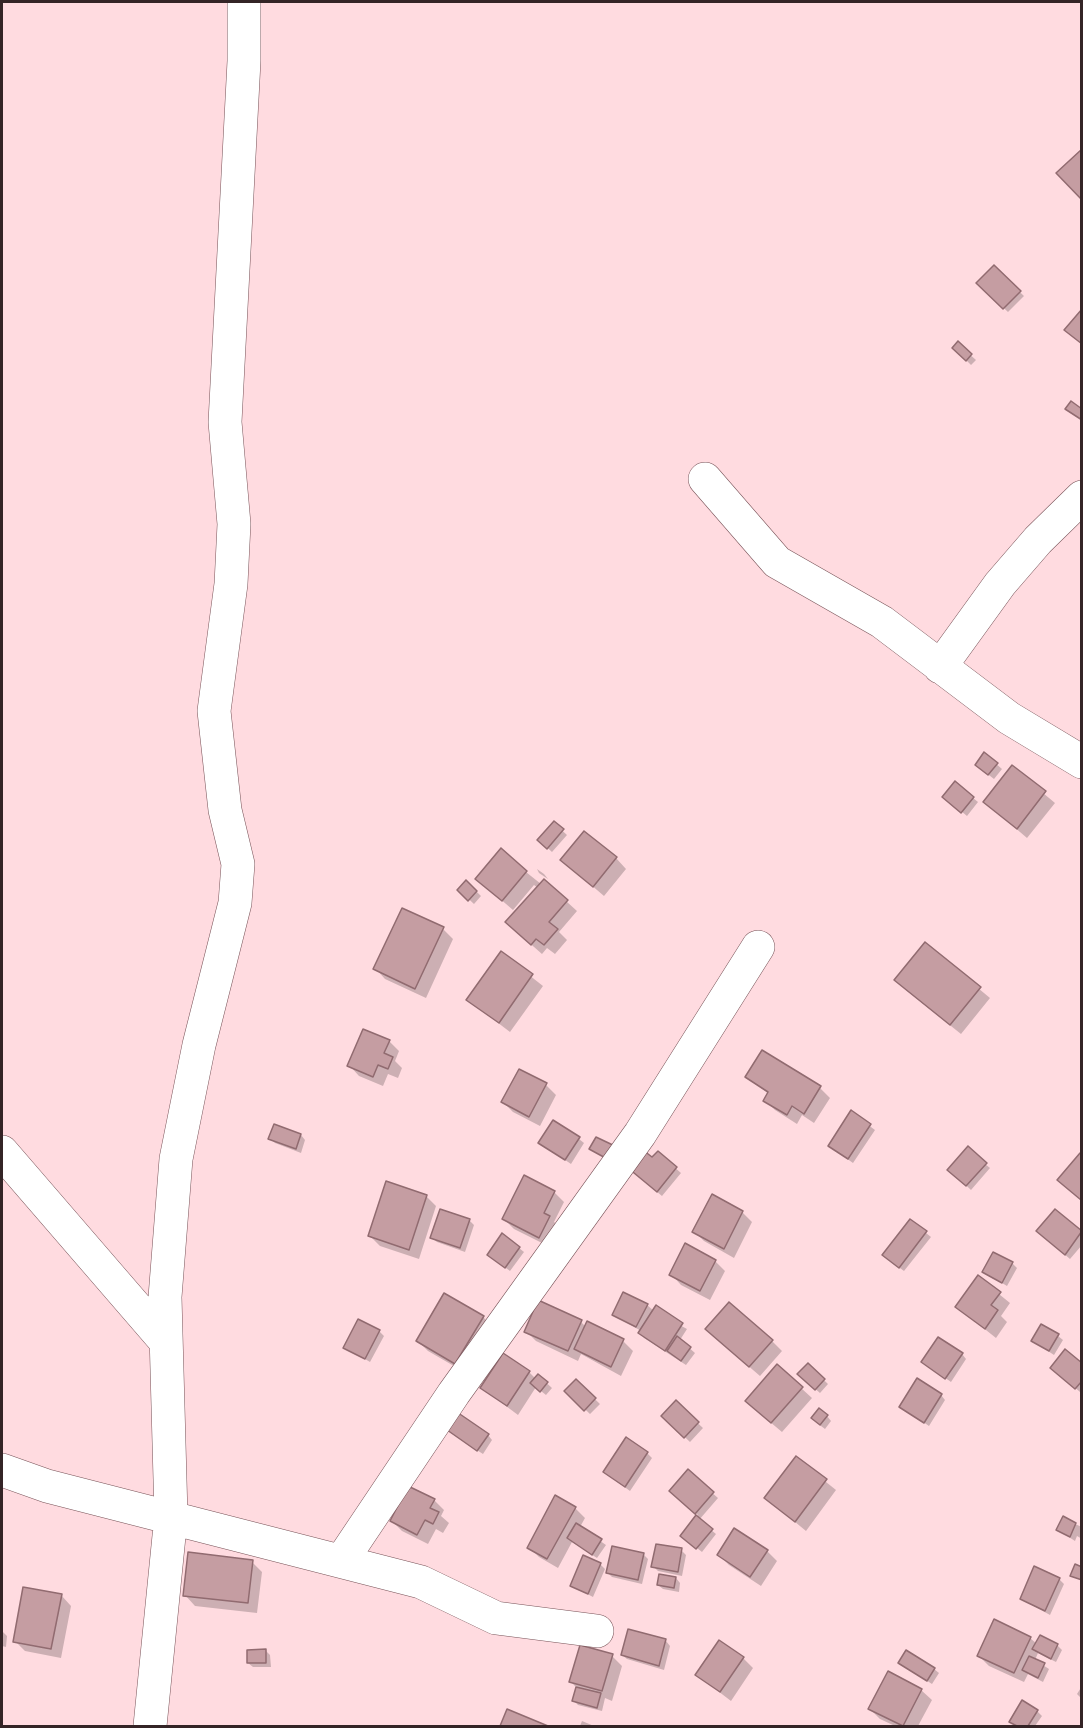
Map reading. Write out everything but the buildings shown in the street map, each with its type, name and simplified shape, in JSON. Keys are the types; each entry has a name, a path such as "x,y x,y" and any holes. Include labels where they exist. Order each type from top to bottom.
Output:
{"street":[{"path":"150,1726 171,1516 165,1298 176,1159 199,1045 235,903 238,864 225,810 214,711 231,584 234,524 225,422 244,61 244,2"},
{"path":"705,479 777,562 882,622 1009,718 1082,762"},
{"path":"940,667 1000,584 1038,540 1082,497"},
{"path":"342,1560 454,1393 640,1134 758,947"},
{"path":"2,1152 165,1342"},
{"path":"2,1470 47,1486 421,1582 495,1618 597,1631"}]}
